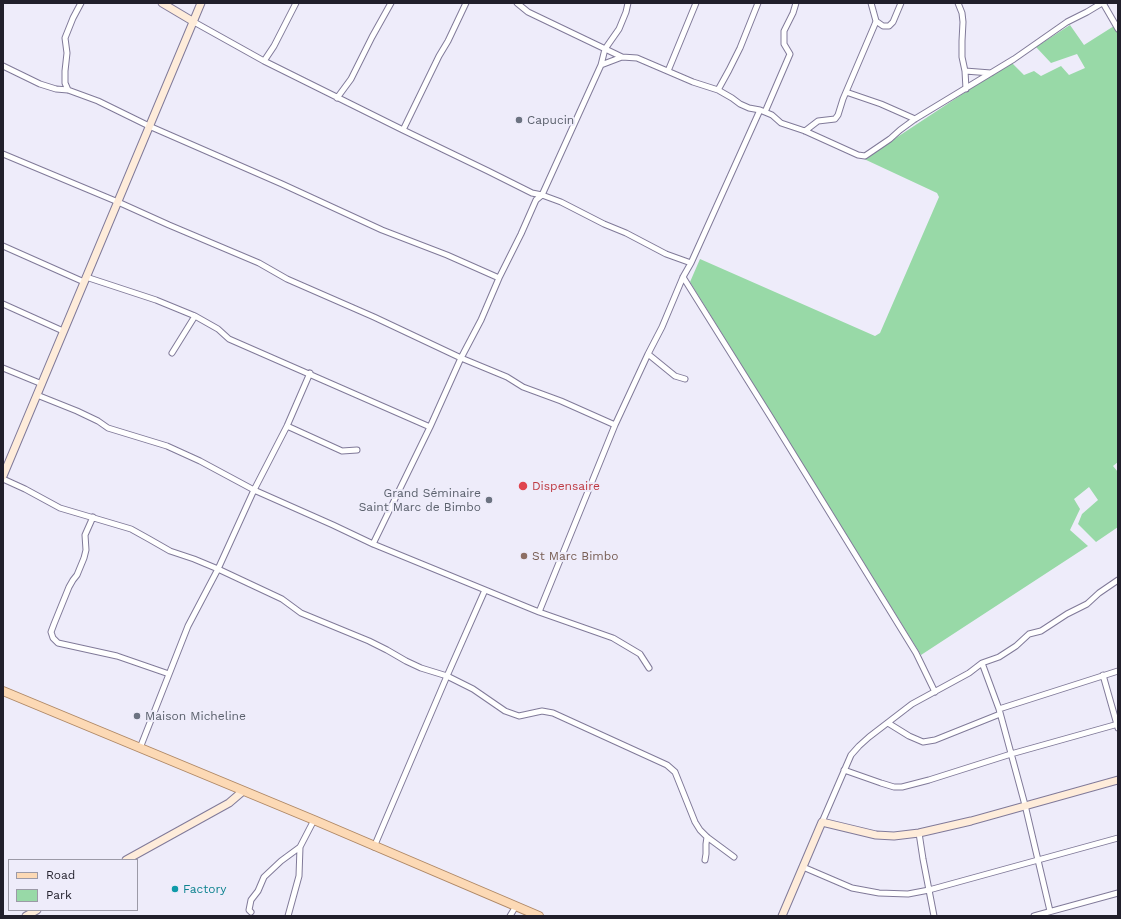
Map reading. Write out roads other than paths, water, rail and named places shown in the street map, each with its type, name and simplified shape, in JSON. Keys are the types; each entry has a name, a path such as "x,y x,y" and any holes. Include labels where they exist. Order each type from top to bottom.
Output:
{"main road":[{"path":"3,691 314,820 374,847 539,916"}],"street":[{"path":"68,90 65,83 67,53 65,38 81,3"},
{"path":"162,3 264,61 337,98 532,193 561,202 666,254 691,263"},
{"path":"201,3 3,475 60,508 131,529 170,551 194,558 282,599 301,613 369,641 406,662 447,676 473,689 505,711 519,716 542,711 553,713 667,765 675,772 695,822 700,830 734,857"},
{"path":"264,61 274,46 296,3"},
{"path":"337,98 351,79 391,3"},
{"path":"403,130 466,3"},
{"path":"517,3 528,12 622,57 637,58 693,82 718,90 740,104 772,114 781,123 805,131 858,155 865,156 890,139 915,119 1035,46 1067,22 1102,3 1118,28"},
{"path":"373,544 430,427 461,358 481,320 536,200 542,195 601,65 605,49 619,29 628,3"},
{"path":"668,71 696,3"},
{"path":"718,90 737,54 758,3"},
{"path":"539,612 614,425 662,327 683,277 691,263 757,118 762,111 790,54 784,44 784,31 796,3"},
{"path":"805,131 818,121 835,119 838,115 846,92 876,21 871,3"},
{"path":"876,21 883,26 889,26 893,22 900,3"},
{"path":"958,3 962,13 963,22 962,57 965,71 966,89"},
{"path":"601,65 622,57"},
{"path":"3,66 40,84 56,89 68,90 98,102 382,230 447,255 499,278"},
{"path":"965,71 991,73"},
{"path":"846,92 881,104 915,119"},
{"path":"3,154 118,202 259,264 287,279 374,317 461,358 507,376 523,387 561,401 614,425"},
{"path":"3,246 85,279 156,300 195,316 218,329 229,339 430,427"},
{"path":"683,277 916,653 935,692"},
{"path":"3,304 63,331"},
{"path":"172,353 195,316"},
{"path":"648,354 675,376 685,379"},
{"path":"3,368 42,384"},
{"path":"140,748 188,626 218,569 254,490 287,426 310,374"},
{"path":"37,395 77,411 98,421 108,428 174,449 254,490 373,544 539,612 614,638 640,654 649,668"},
{"path":"287,426 342,451 357,450"},
{"path":"93,517 86,535 86,550 84,558 77,575 69,587 54,624 51,632 53,638 58,643 117,656 169,674"},
{"path":"782,916 844,770 851,755 859,746 912,704 969,673 982,663 999,657 1016,646 1029,634 1041,631 1067,614 1087,604 1118,580"},
{"path":"374,847 485,590"},
{"path":"913,644 916,653"},
{"path":"982,663 999,712 1025,805 1050,911"},
{"path":"888,723 903,733 923,742 935,740 999,712 1118,671"},
{"path":"844,770 894,787 902,787 1011,754 1118,726 1103,675"},
{"path":"822,822 876,835 894,836 919,833 971,821 1118,780"},
{"path":"128,859 229,803 243,791"},
{"path":"288,916 299,876 300,847 314,820"},
{"path":"919,833 934,916"},
{"path":"705,860 707,837"},
{"path":"803,867 852,888 879,893 908,894 929,890 1118,838"},
{"path":"251,912 249,910 251,900 258,891 264,877 281,861 300,847"},
{"path":"1034,916 1118,893"},
{"path":"510,916 516,906"},
{"path":"26,916 35,911"}],"place":[{"name":"Capucin","path":"519,120"},
{"name":"Dispensaire","path":"523,486"},
{"name":"Grand Séminaire Saint Marc de Bimbo","path":"489,500"},
{"name":"St Marc Bimbo","path":"524,556"},
{"name":"Maison Micheline","path":"137,716"},
{"name":"Factory","path":"175,889"}]}
